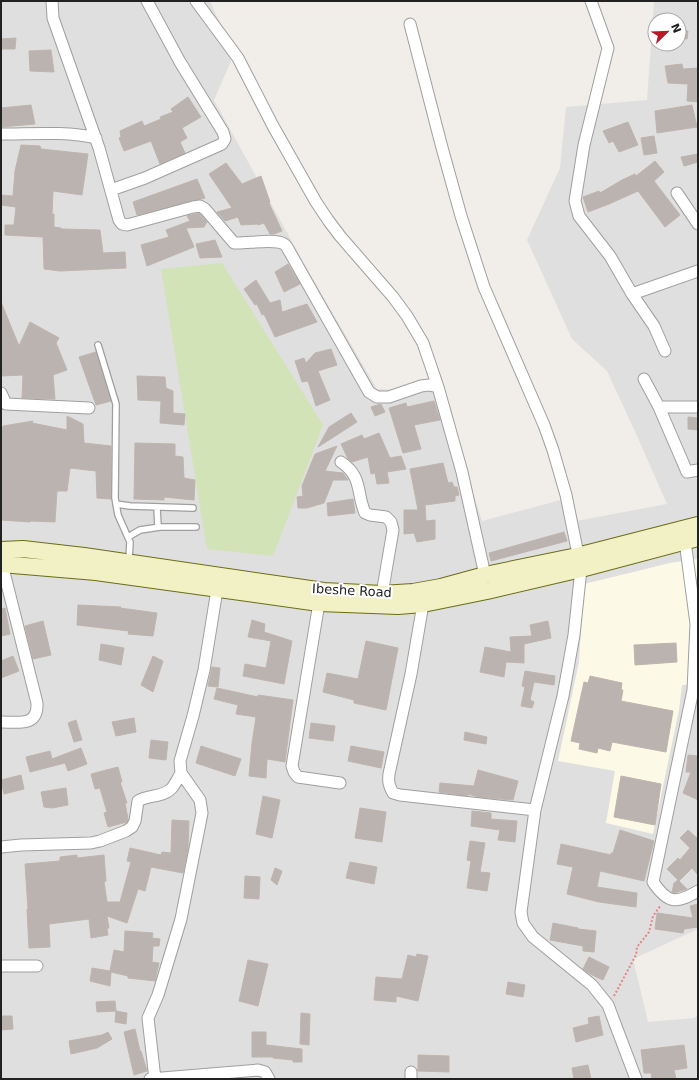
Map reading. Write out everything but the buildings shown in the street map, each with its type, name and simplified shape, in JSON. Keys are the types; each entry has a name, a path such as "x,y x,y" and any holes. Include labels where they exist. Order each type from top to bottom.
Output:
{"main road":[{"name":"Ibeshe Road","path":"1,559 318,603 390,606 423,604 579,562 698,526"},
{"name":"Ibeshe Road","path":"1,559 23,549 324,591 382,594 420,591 485,575 579,562 691,540"}],"street":[{"path":"52,1 53,18 96,138 119,220 122,224 127,225 200,206 206,209 234,243 243,244 275,241 284,244 288,248 369,392 376,397 389,397 421,386 429,385 438,387"},
{"path":"111,190 144,178 200,154 222,144 225,139 223,132 180,62 147,1"},
{"path":"196,1 238,58 273,126 316,202 340,236 393,297 407,316 423,343 438,387 462,472 485,575"},
{"path":"591,1 608,48 584,145 574,201 579,216 610,256 632,294 654,326 665,351"},
{"path":"410,24 461,216 484,287 544,425 566,496 579,562 574,635 563,696 535,810 521,912 523,923 533,937 592,985 608,1005 636,1079"},
{"path":"1,134 42,134 96,138"},
{"path":"677,193 698,224"},
{"path":"632,294 698,271"},
{"path":"644,379 659,407 687,472 698,470"},
{"path":"1,393 6,404 89,408"},
{"path":"659,407 698,407"},
{"path":"342,462 349,467 355,477 359,486 362,507 365,513 386,517 391,522 393,530 382,594"},
{"path":"691,540 696,624 696,690 653,882 666,897 676,900 685,899 698,891"},
{"path":"1,559 37,703 35,717 29,722 1,722"},
{"path":"217,590 204,670 180,761 181,773 200,800 202,813 181,919 158,995 148,1018 153,1079 258,1070 265,1072 269,1079"},
{"path":"318,603 292,766 298,777 340,783"},
{"path":"423,604 411,674 389,774 388,782 390,788 393,793 400,795 535,810"},
{"path":"1,847 91,843 113,836 132,827 135,821 138,801 148,796 164,794 171,789 181,773"},
{"path":"1,966 37,966"}],"lane":[{"path":"98,345 116,404 116,504 118,515 128,537 130,546 129,563"},
{"path":"116,504 193,508"},
{"path":"156,507 158,527"},
{"path":"128,537 140,530 158,527 196,527"}],"path":[{"path":"608,1005 636,955 637,947 649,932 653,916 666,897"}],"shaded area":[{"path":"1,1 210,1 234,54 214,100 306,267 377,389 440,392 482,521 561,500 576,521 667,504 607,371 572,339 527,240 560,168 566,107 647,100 650,52 687,52 687,12 653,12 654,1 698,1 698,929 633,959 648,1022 694,1018 698,1015 698,1079 1,1079"},
{"path":"698,559 698,684 682,685 679,710 653,834 606,823 615,771 558,761 579,662 584,584 670,563"}],"green space":[{"path":"222,263 323,425 273,556 207,549 161,269"}]}
